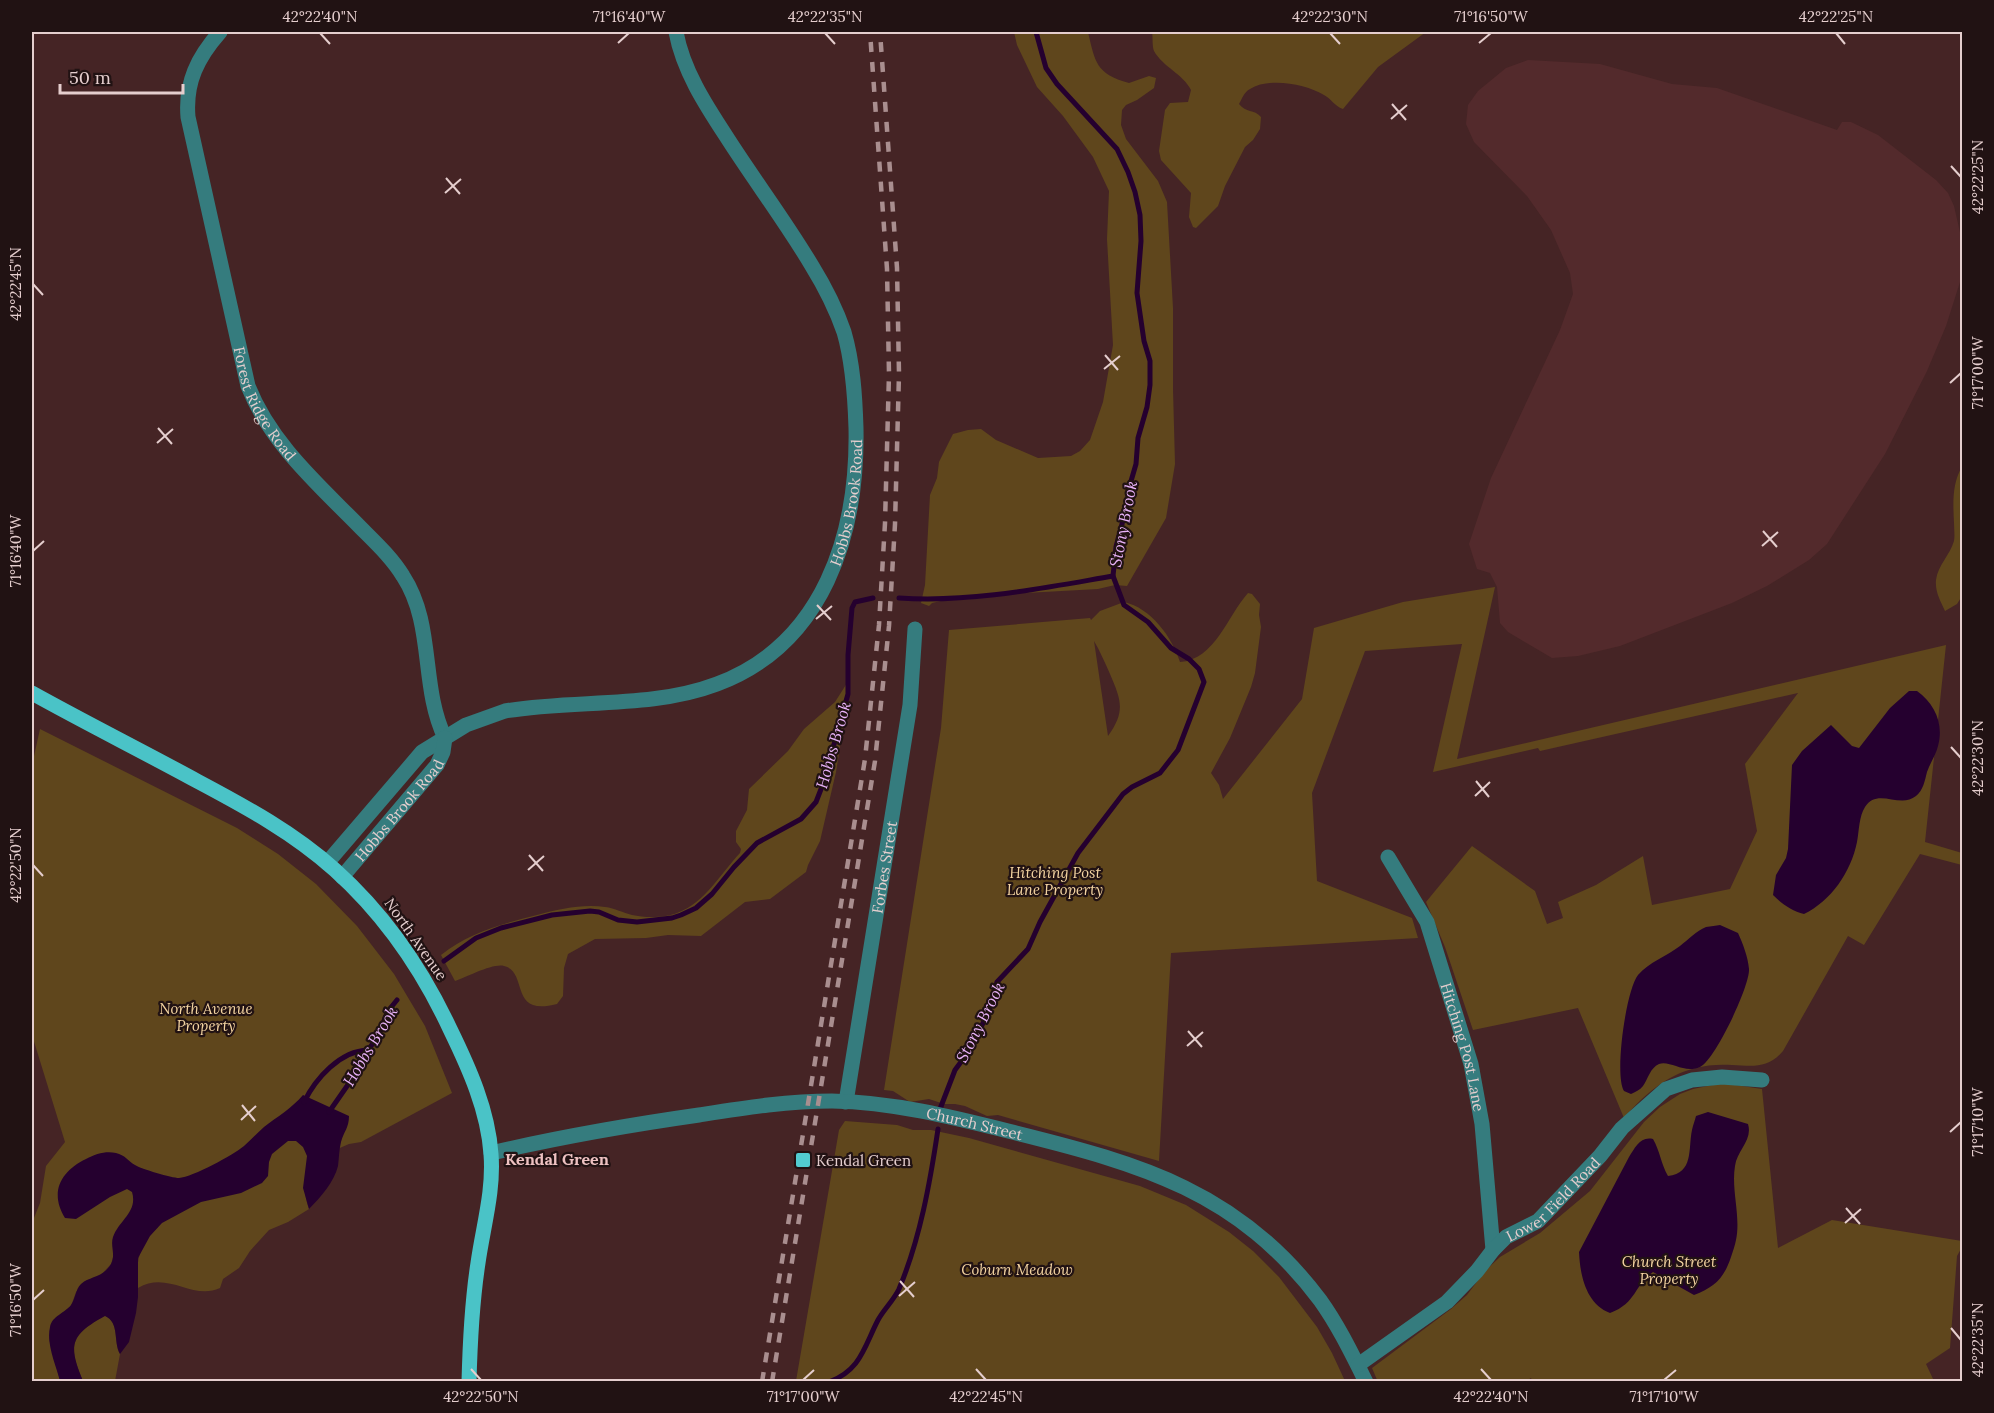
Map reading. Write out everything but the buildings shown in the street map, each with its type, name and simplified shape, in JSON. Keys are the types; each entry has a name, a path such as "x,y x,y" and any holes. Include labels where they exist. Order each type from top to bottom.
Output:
{"main road":[{"name":"North Avenue","path":"32,693 241,805 286,832 327,863 367,902 393,933 433,993 471,1076 485,1119 491,1153 492,1178 476,1282 469,1382"}],"street":[{"name":"Forest Ridge Road","path":"220,32 204,51 193,70 188,92 188,117 248,386 262,417 286,450 386,553 404,577 419,614 425,642 432,702 445,738"},
{"name":"Hobbs Brook Road","path":"327,863 422,752 472,722 505,711 673,696 704,689 733,677 770,654 801,622 818,598 832,571 850,513 856,445 852,370 844,333 832,302 811,265 703,100 685,63 676,32"},
{"name":"Forbes Street","path":"846,1102 910,705 915,629"},
{"name":"Hobbs Brook Road","path":"342,877 437,765 443,752 445,738"},
{"name":"Hitching Post Lane","path":"1388,857 1426,922 1471,1064 1482,1124 1493,1250"},
{"name":"Lower Field Road","path":"1358,1365 1447,1302 1478,1271 1506,1237 1538,1221 1600,1156 1622,1128 1666,1089 1692,1080 1722,1077 1762,1080"},
{"name":"Church Street","path":"491,1153 568,1135 778,1103 846,1102 930,1112 1074,1147 1122,1161 1170,1180 1207,1198 1252,1229 1275,1248 1321,1302 1366,1382"}],"shaded area":[{"path":"1528,60 1600,64 1672,84 1717,88 1837,130 1842,122 1851,122 1878,135 1936,180 1948,193 1954,206 1962,241 1960,282 1946,326 1927,371 1885,454 1827,544 1809,560 1767,586 1732,603 1620,646 1578,656 1552,658 1508,632 1500,623 1497,587 1490,573 1477,569 1469,544 1491,478 1560,330 1573,294 1570,273 1551,230 1527,196 1474,142 1466,124 1468,105 1478,91 1506,68"},
{"path":"1909,691 1917,691 1929,702 1939,722 1940,738 1922,788 1916,796 1910,799 1882,798 1870,801 1862,815 1854,853 1845,875 1831,893 1814,908 1804,914 1791,909 1773,895 1776,875 1786,858 1788,849 1792,765 1802,751 1831,725 1852,746 1859,748 1890,708"},
{"path":"1720,925 1738,933 1749,969 1738,1006 1714,1051 1700,1067 1694,1069 1659,1064 1651,1071 1640,1089 1631,1094 1624,1091 1620,1068 1623,1033 1629,997 1638,975 1647,966 1675,950 1699,931 1706,927"},
{"path":"303,1095 349,1116 341,1142 336,1172 322,1194 309,1209 303,1188 307,1156 303,1147 296,1141 288,1141 272,1154 268,1176 262,1183 241,1193 201,1202 162,1223 150,1236 138,1258 138,1297 129,1342 120,1354 113,1323 105,1316 85,1329 75,1342 75,1358 83,1381 60,1381 50,1347 51,1323 71,1305 81,1284 108,1269 113,1257 113,1237 130,1211 133,1199 132,1192 127,1189 76,1219 65,1218 58,1200 60,1183 64,1176 86,1159 108,1152 119,1154 135,1165 150,1171 175,1178 194,1174 239,1150"},
{"path":"1708,1112 1748,1124 1749,1130 1747,1140 1736,1160 1734,1184 1737,1231 1734,1248 1725,1271 1708,1289 1694,1295 1653,1272 1619,1309 1610,1313 1602,1309 1595,1303 1586,1288 1579,1252 1629,1157 1638,1144 1645,1139 1653,1139 1668,1176 1676,1174 1686,1165 1696,1116"}],"green space":[{"path":"1014,32 1088,32 1095,59 1103,71 1129,83 1149,76 1156,78 1154,88 1126,105 1122,110 1121,125 1126,139 1158,181 1167,202 1173,308 1175,464 1166,518 1127,586 1115,585 1098,589 945,600 929,606 921,603 925,585 930,495 937,478 939,462 953,434 981,429 996,440 1038,458 1071,456 1080,451 1090,440 1103,402 1113,345 1107,239 1109,191 1093,157 1063,116 1037,87 1017,45"},
{"path":"1152,32 1426,32 1378,67 1343,109 1324,95 1298,85 1267,83 1248,90 1239,104 1261,117 1260,129 1245,147 1225,186 1218,206 1196,228 1193,227 1189,217 1191,193 1161,160 1159,151 1165,110 1170,103 1188,102 1191,90 1183,79 1158,57 1153,47"},
{"path":"1962,467 1962,596 1957,604 1945,611 1937,592 1936,580 1954,541 1954,494 1956,480"},
{"name":"Hitching Post Lane Property","path":"1495,587 1457,759 1946,645 1925,842 1962,853 1962,865 1920,854 1864,945 1848,936 1783,1051 1772,1061 1747,1066 1714,1065 1684,1072 1656,1087 1624,1118 1578,1008 1473,1030 1445,947 1426,902 1472,846 1535,891 1547,924 1563,918 1558,902 1596,885 1643,856 1652,905 1730,889 1757,831 1745,764 1798,693 1540,751 1538,748 1433,772 1462,644 1365,651 1312,793 1317,881 1412,918 1418,938 1171,953 1159,1161 998,1115 987,1116 965,1106 944,1104 929,1099 910,1102 893,1091 884,1090 941,728 949,630 1090,618 1091,620 1100,611 1124,602 1143,610 1159,625 1172,643 1180,662 1192,659 1212,645 1248,593 1252,594 1260,604 1261,627 1255,673 1230,738 1211,773 1219,785 1223,799 1302,699 1314,628 1403,602","holes":["1094,641 1119,698 1117,719 1108,736"]},
{"path":"849,680 836,772 820,841 806,872 770,899 745,902 701,936 668,935 595,939 568,954 564,968 563,996 557,1004 542,1006 532,1004 525,999 516,976 504,966 487,968 455,981 441,955 463,940 499,926 554,911 588,906 609,908 637,916 661,917 677,913 696,902 712,887 740,853 741,849 736,842 736,831 747,810 749,789 788,751 804,729 835,702"},
{"name":"North Avenue Property","path":"40,729 237,828 278,854 316,884 357,926 394,974 425,1026 452,1093 361,1142 349,1144 307,1162 305,1192 309,1209 269,1230 250,1251 239,1268 223,1279 220,1288 200,1291 160,1282 149,1283 138,1288 137,1270 140,1254 146,1241 158,1227 113,1246 111,1264 100,1276 85,1281 76,1292 71,1306 53,1320 49,1338 60,1381 32,1382 32,1223 40,1203 46,1166 65,1142 32,1035 32,765"},
{"name":"Church Street Property","path":"1722,1083 1762,1089 1778,1248 1832,1220 1962,1241 1962,1247 1957,1256 1950,1348 1926,1364 1934,1381 1533,1382 1531,1378 1524,1382 1378,1382 1372,1368 1451,1309 1467,1295 1485,1271 1500,1257 1540,1233 1590,1191 1644,1122 1660,1107 1680,1094"},
{"name":"Coburn Meadow","path":"845,1121 897,1125 913,1130 931,1130 969,1138 1140,1186 1186,1205 1229,1232 1253,1251 1279,1277 1317,1327 1345,1381 796,1381 839,1130"},
{"path":"105,1315 113,1323 120,1354 115,1381 83,1381 75,1358 75,1342 85,1329"}],"waterway":[{"name":"Stony Brook","path":"940,1109 955,1070 972,1047 989,1010 997,982 1028,949 1040,922 1078,853 1123,794 1160,773 1178,750 1204,682 1199,669 1189,659 1171,648 1148,622 1124,605 1113,576 1116,547 1136,464 1138,438 1147,407 1150,385 1150,361 1144,341 1137,293 1141,241 1140,215 1135,192 1117,149 1057,84 1046,68 1036,32"},
{"name":"Hobbs Brook","path":"899,598 979,596 1033,590 1113,576"},
{"name":"Hobbs Brook","path":"444,961 476,938 501,928 552,915 590,911 599,912 618,920 637,922 672,918 696,908 712,894 757,843 801,819 816,802 848,694 848,655 852,608 855,602 873,598"},
{"name":"Hobbs Brook","path":"329,1112 361,1066 368,1050 377,1038 388,1011 397,1000"},
{"path":"304,1102 315,1084 330,1067 348,1055 368,1050"},
{"name":"Stony Brook","path":"829,1382 840,1377 855,1364 878,1320 899,1289 913,1250 923,1211 938,1129"}],"railway":[{"path":"762,1382 865,759 879,625 885,523 889,374 887,269 870,32"},
{"path":"772,1382 875,761 889,626 895,524 899,374 897,268 880,32"}],"place":[{"name":"Kendal Green","path":"803,1160"}],"district":[{"name":"Kendal Green","path":"557,1159"}]}
